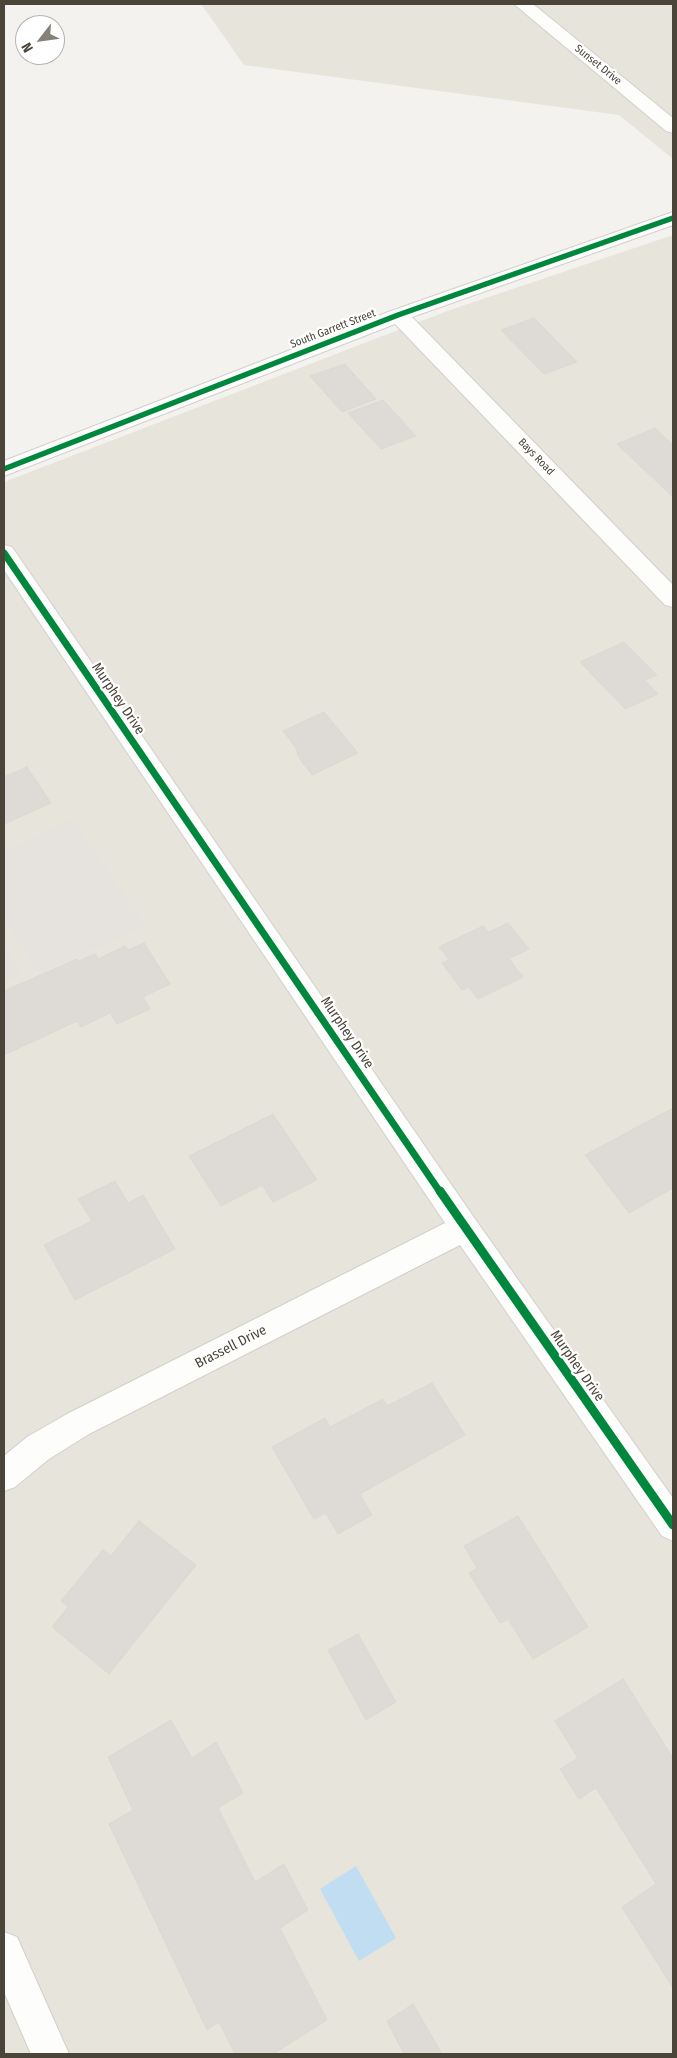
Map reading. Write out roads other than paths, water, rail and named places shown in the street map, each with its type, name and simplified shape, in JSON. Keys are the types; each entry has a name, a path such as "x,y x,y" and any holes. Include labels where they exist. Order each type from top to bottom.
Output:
{"street":[{"name":"Sunset Drive","path":"523,4 673,126"},
{"name":"South Garrett Street","path":"4,469 398,315 673,218"},
{"name":"Bays Road","path":"398,315 673,600"},
{"name":"Murphey Drive","path":"4,553 466,1228 673,1525"},
{"name":"Brassell Drive","path":"4,1476 38,1448 78,1424 466,1228"},
{"path":"4,1950 50,2054"}],"water":[{"path":"356,1866 396,1938 359,1961 320,1889"}]}
